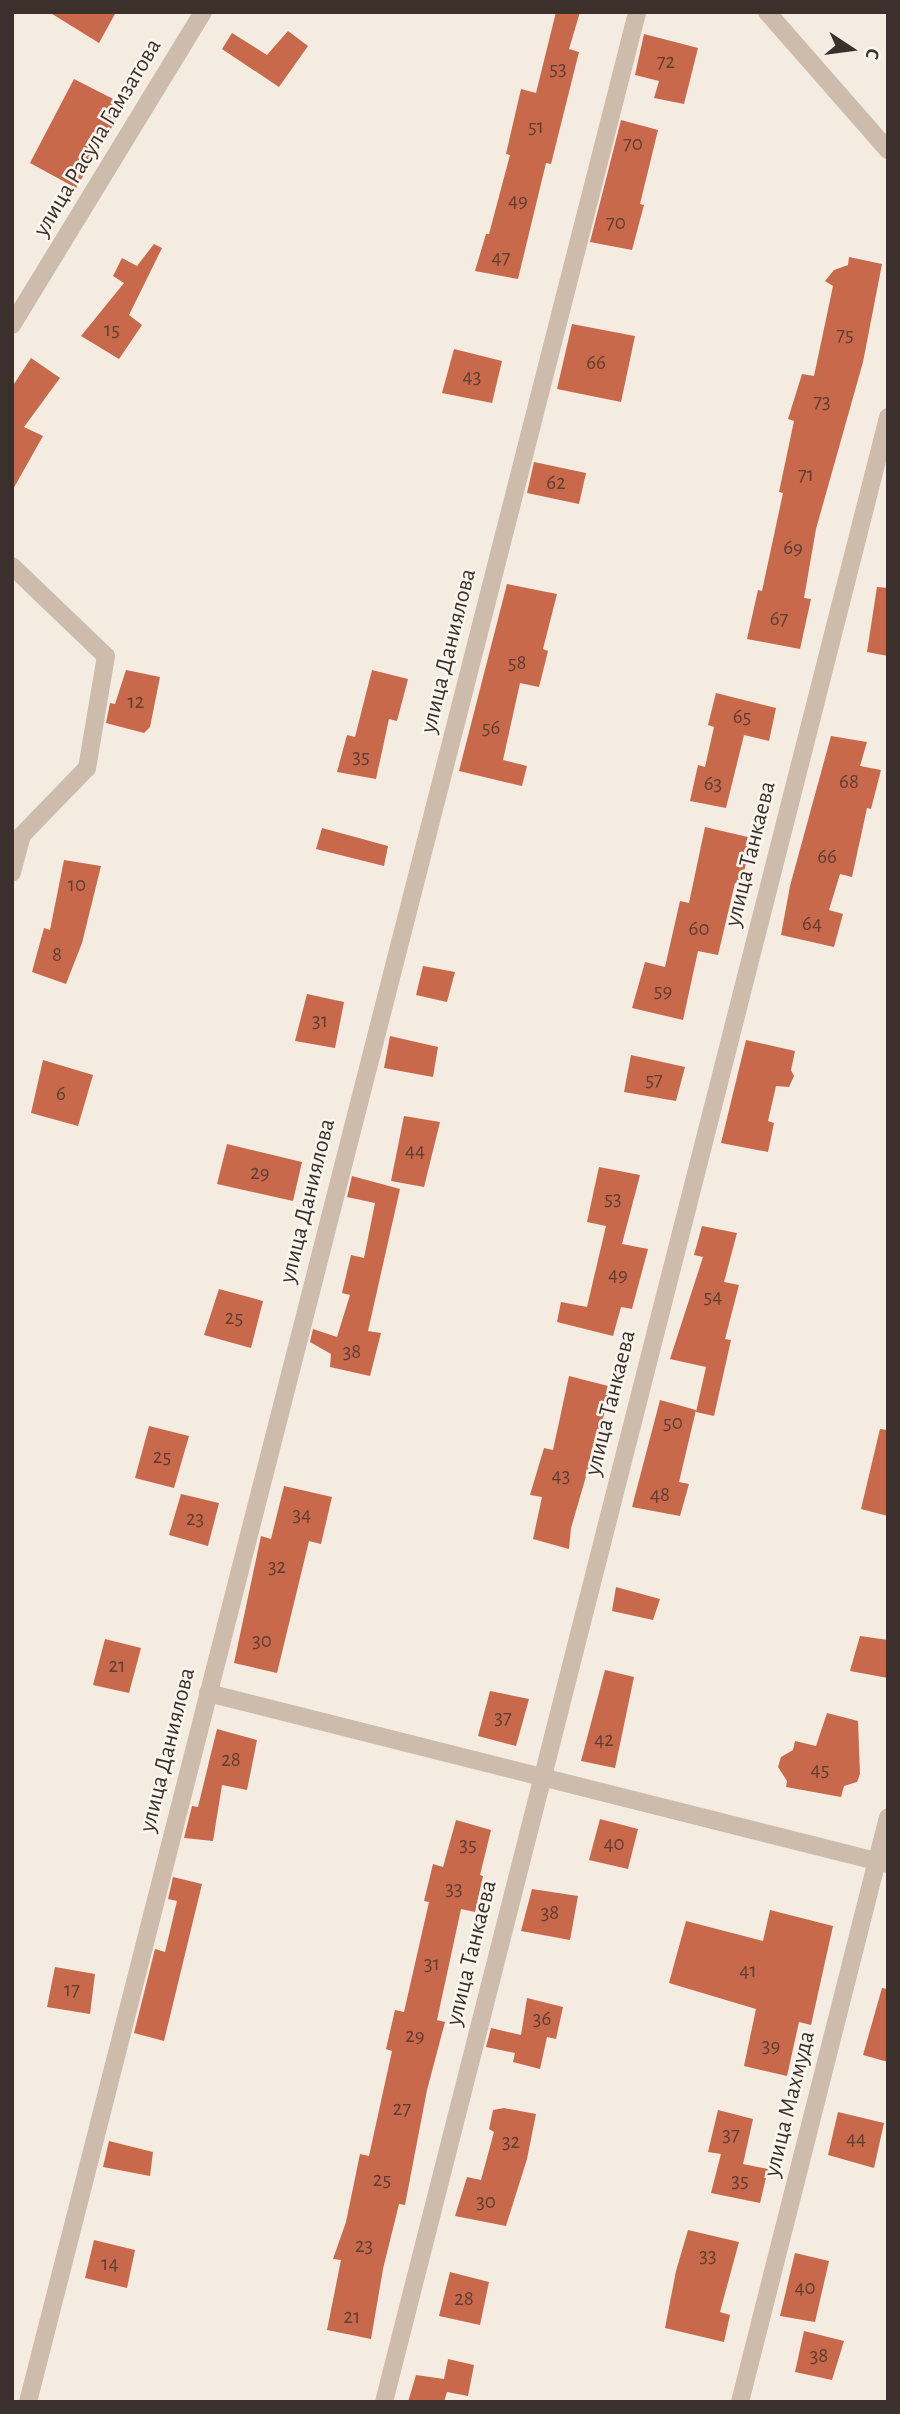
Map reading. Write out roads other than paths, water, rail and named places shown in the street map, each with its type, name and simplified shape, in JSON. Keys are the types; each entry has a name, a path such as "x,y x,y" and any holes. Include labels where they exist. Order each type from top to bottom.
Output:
{"street":[{"name":"улица Расула Гамзатова","path":"12,325 203,12"},
{"name":"улица Даниялова","path":"28,2402 637,12"},
{"path":"767,12 888,150"},
{"name":"улица Танкаева","path":"384,2402 888,417"},
{"path":"12,566 106,656 87,768 22,835 12,873"},
{"path":"208,1693 882,1863"},
{"name":"улица Махмуда","path":"740,2402 882,1863 888,1817"}]}
